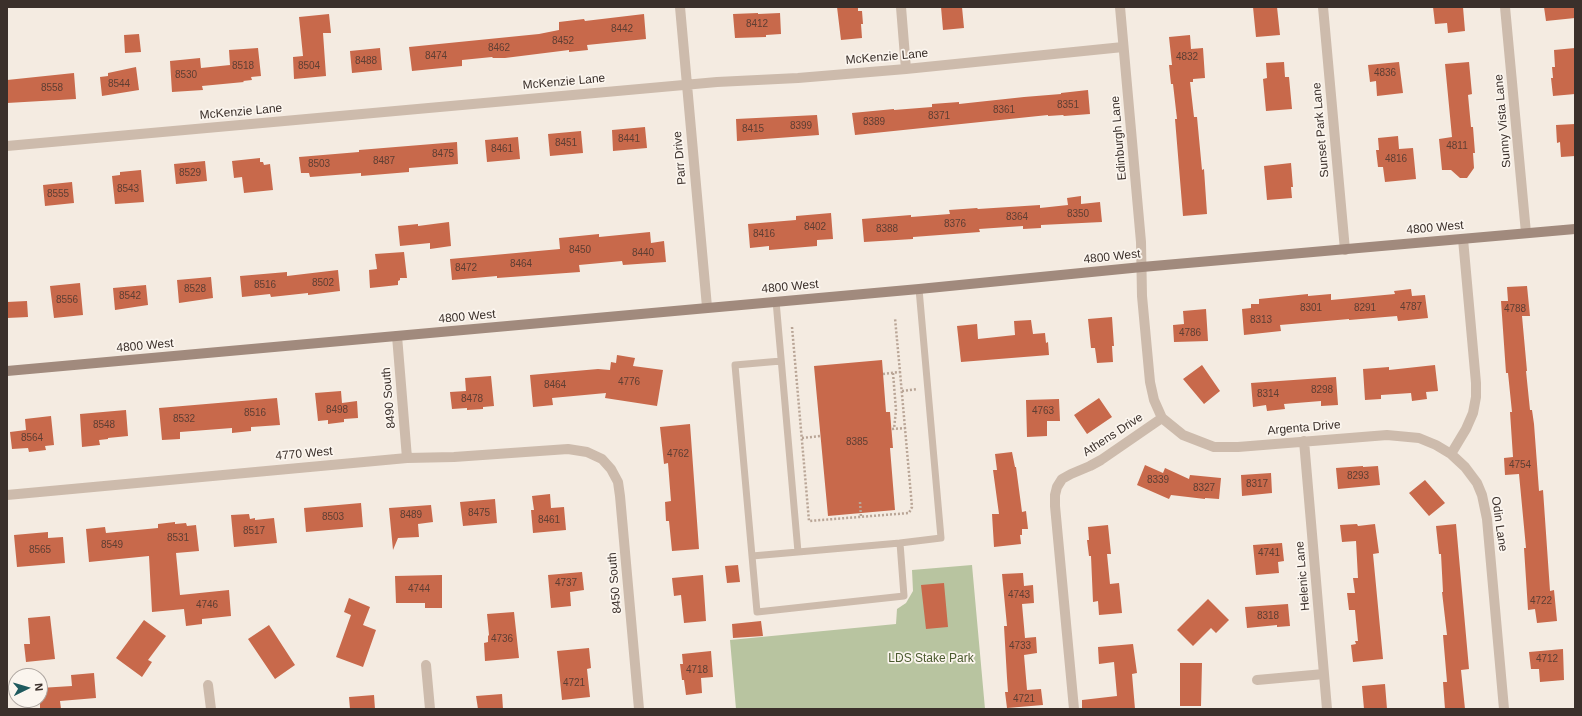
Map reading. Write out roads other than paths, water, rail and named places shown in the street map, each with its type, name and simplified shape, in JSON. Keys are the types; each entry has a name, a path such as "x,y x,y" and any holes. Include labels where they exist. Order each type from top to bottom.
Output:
{"street":[{"name":"Parr Drive","path":"680,7 707,307"},
{"path":"901,7 906,69"},
{"name":"Edinburgh Lane","path":"1120,7 1141,240 1142,267"},
{"name":"Sunset Park Lane","path":"1323,7 1344,250"},
{"name":"Sunny Vista Lane","path":"1505,7 1526,234"},
{"name":"McKenzie Lane","path":"7,146 687,84 798,78 906,69 1123,47"},
{"name":"4800 West","path":"7,371 919,289 1142,267 1575,229"},
{"path":"1451,454 1466,429 1473,413 1476,397 1463,239"},
{"name":"Athens Drive","path":"1074,709 1055,495 1057,487 1062,479 1101,460 1162,418 1154,400 1150,382 1142,296 1142,267"},
{"name":"8490 South","path":"397,336 407,458"},
{"name":"Argenta Drive","path":"1162,418 1183,436 1214,447 1238,447 1387,434 1428,441 1451,454"},
{"name":"Helenic Lane","path":"1304,441 1327,709"},
{"name":"4770 West","path":"7,494 407,458 454,457 568,450 587,452 602,459"},
{"name":"Odin Lane","path":"1451,454 1465,467 1477,483 1482,495 1487,519 1504,709"},
{"name":"8450 South","path":"602,459 611,469 618,482 638,709"},
{"path":"426,665 430,709"},
{"path":"1257,680 1324,674"},
{"path":"208,684 211,709"}],"lane":[{"path":"752,556 941,538 919,289"},
{"path":"776,301 798,552"},
{"path":"781,361 735,365 757,612 904,596 900,543"}],"park label":[{"name":"LDS Stake Park","path":"931,659"}]}
